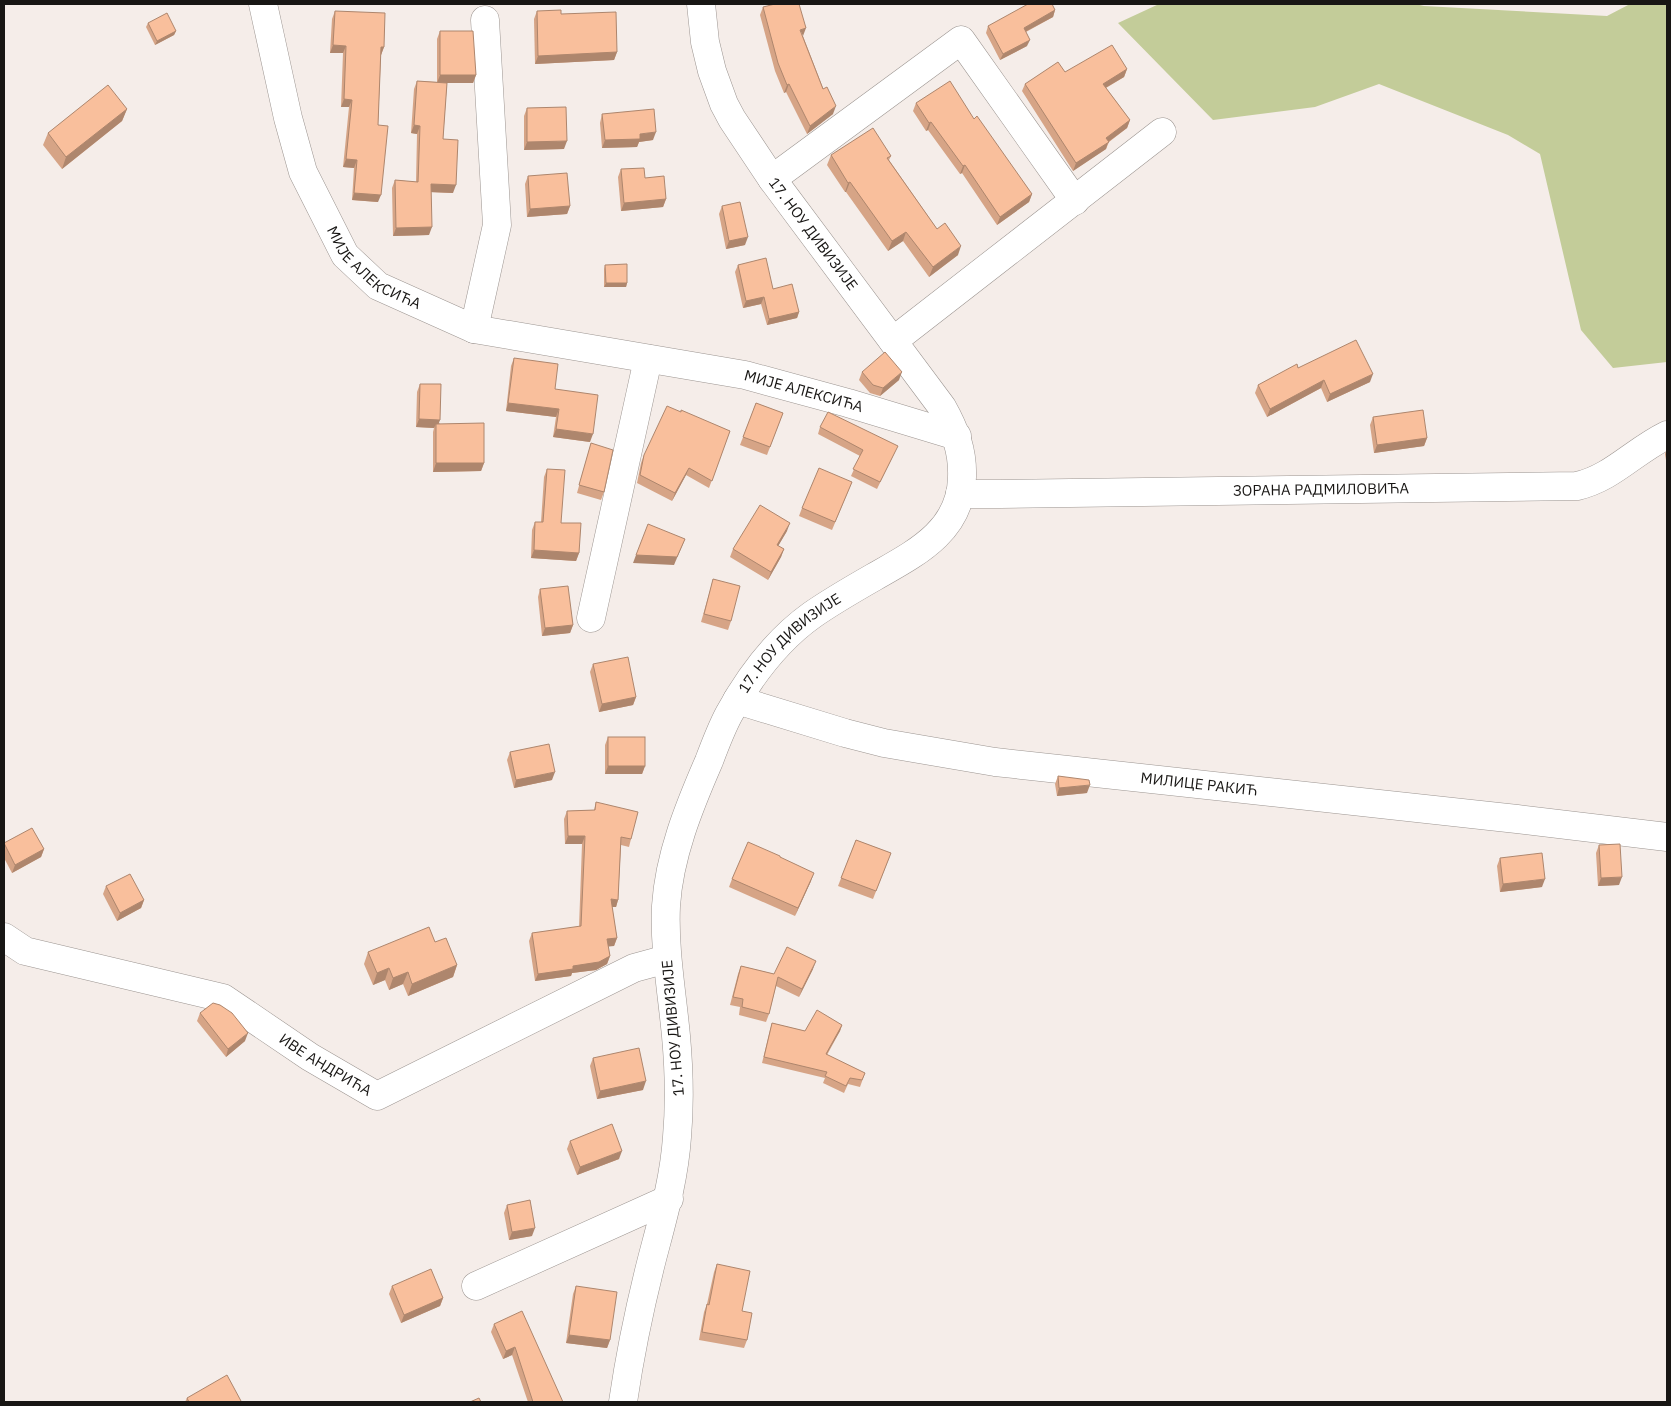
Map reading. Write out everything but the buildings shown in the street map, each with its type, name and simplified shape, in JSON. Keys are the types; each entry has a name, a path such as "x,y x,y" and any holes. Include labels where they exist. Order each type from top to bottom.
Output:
{"street":[{"name":"МИЈЕ АЛЕКСИЋА","path":"263,4 288,118 303,172 345,255 378,286 474,329 745,375 957,436"},
{"name":"17. НОУ ДИВИЗИЈЕ","path":"623,1402 638,1319 669,1199 674,1168 679,1105 676,1037 667,959 667,894 676,849 686,819 702,777 737,700 765,660 795,628 836,600 915,553 938,535 952,515 960,494 963,463 957,436 951,422 934,395 772,179 732,119 718,88 705,42 701,4"},
{"path":"474,329 497,225 485,20"},
{"path":"772,179 961,40 1075,201"},
{"path":"893,341 1162,132"},
{"path":"591,618 648,359"},
{"name":"ЗОРАНА РАДМИЛОВИЋА","path":"960,494 1577,486 1612,472 1642,449 1667,435"},
{"name":"МИЛИЦЕ РАКИЋ","path":"737,700 884,743 995,762 1667,837"},
{"name":"ИВЕ АНДРИЋА","path":"4,937 25,951 223,998 310,1057 377,1096 634,968 667,959"},
{"path":"476,1286 669,1199"}],"green space":[{"path":"1159,4 1415,4 1607,16 1630,4 1667,4 1667,362 1613,368 1581,330 1540,154 1508,135 1379,84 1315,107 1213,120 1118,23"}]}
